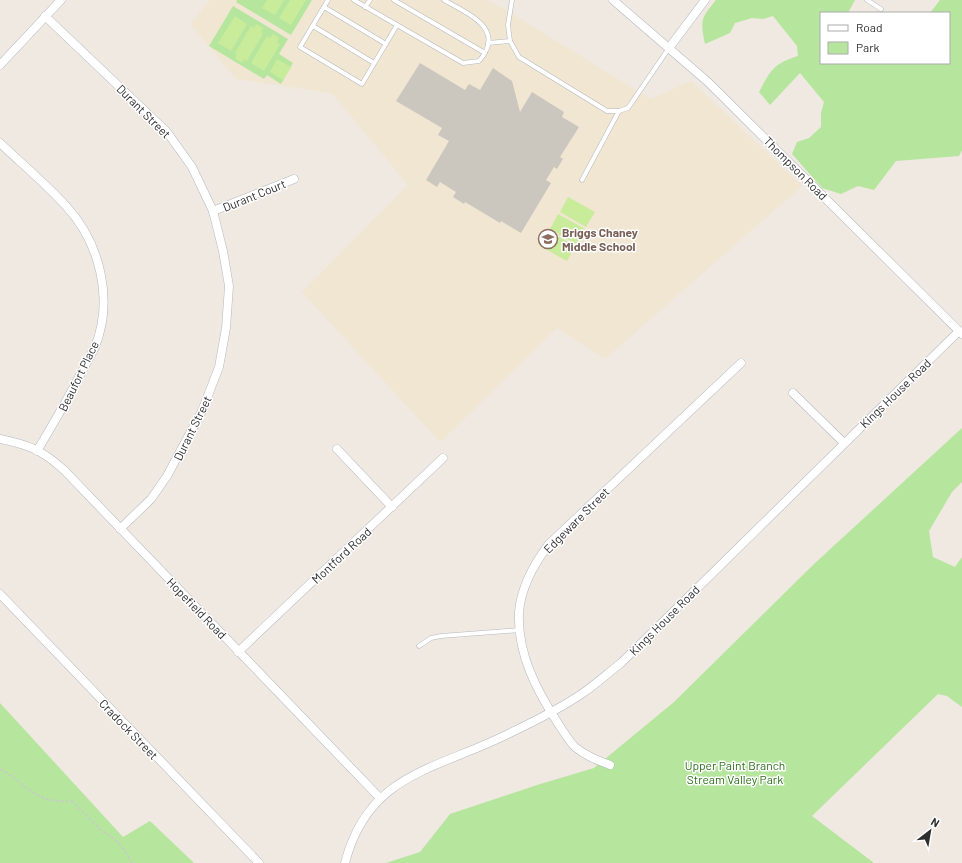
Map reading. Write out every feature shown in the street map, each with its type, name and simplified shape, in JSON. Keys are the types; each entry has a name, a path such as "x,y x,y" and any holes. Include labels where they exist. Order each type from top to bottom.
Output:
{"street":[{"path":"0,65 61,0"},
{"name":"Thompson Road","path":"614,0 708,82 961,332"},
{"path":"669,48 705,0"},
{"name":"Durant Street","path":"46,16 167,132 192,167 213,211 223,251 229,286 226,328 219,367 202,411 167,476 151,499 120,529"},
{"name":"Beaufort Place","path":"0,143 66,206 86,233 101,275 104,291 102,318 95,346 61,412 37,451"},
{"name":"Durant Court","path":"213,211 294,179"},
{"name":"Kings House Road","path":"345,863 348,849 365,814 395,785 413,775 508,734 551,712 583,694 621,662 844,443 961,332"},
{"name":"Edgeware Street","path":"610,765 588,756 574,746 551,712 530,672 521,646 520,630 519,612 525,584 538,559 549,544 741,363"},
{"path":"793,393 844,443"},
{"name":"Hopefield Road","path":"0,439 21,444 46,454 64,470 380,798"},
{"path":"337,449 392,507"},
{"name":"Montford Road","path":"238,652 443,458"},
{"name":"Cradock Street","path":"0,594 259,863"}],"lane":[{"path":"328,0 300,47 362,84 397,25"},
{"path":"354,0 463,63 479,61 485,53 488,43 487,32 479,21 444,0"},
{"path":"365,7 370,0"},
{"path":"394,0 485,53"},
{"path":"512,0 508,25 510,41 520,57 607,111 619,112 628,108 669,48"},
{"path":"867,0 881,9"},
{"path":"324,7 386,44"},
{"path":"313,26 374,63"},
{"path":"488,43 510,41"},
{"path":"582,180 619,112"},
{"path":"419,646 431,638 441,636 520,630"}],"path":[{"path":"0,769 14,777 37,797 48,800 72,801 103,832 109,834 127,853 132,863"}],"shaded area":[{"name":"Briggs Chaney Middle School","path":"210,0 486,0 501,7 650,99 691,81 802,186 605,359 557,328 440,442 302,292 408,185 332,93 236,79 190,24"}],"green space":[{"path":"237,0 312,0 291,35 236,2"},
{"path":"267,0 284,0 275,15 262,8"},
{"path":"290,0 306,0 291,25 279,18"},
{"path":"716,0 855,0 849,12 820,12 820,64 950,64 950,12 931,12 940,0 962,0 962,150 959,156 896,161 874,190 858,186 841,194 822,188 792,154 797,142 809,138 821,127 821,113 824,102 800,73 770,105 759,92 770,73 778,65 798,56 797,46 773,16 763,19 752,18 735,23 730,33 705,44 702,24 707,11"},
{"path":"233,6 288,39 279,54 293,63 281,84 267,75 264,79 209,46"},
{"path":"235,16 247,24 231,51 218,43"},
{"path":"256,24 263,28 261,32 263,34 247,61 244,59 242,63 235,59 237,55 235,53 251,26 254,28"},
{"path":"273,34 279,38 277,42 280,44 264,71 251,63 267,36 270,38"},
{"path":"277,59 291,67 283,80 270,72"},
{"path":"568,197 595,212 586,227 560,212"},
{"path":"558,214 585,229 576,244 550,229"},
{"path":"549,231 575,246 567,261 540,246"},
{"name":"Upper Paint Branch Stream Valley Park","path":"962,428 962,482 952,492 929,531 933,557 955,567 962,557 962,707 947,696 938,694 812,816 874,863 386,863 420,852 450,814 594,768 674,702 814,564"},
{"path":"0,703 123,837 150,821 194,863 0,863"}],"building":[{"path":"420,63 465,90 469,84 480,90 493,68 512,81 520,112 532,92 564,112 562,117 579,127 560,157 563,159 557,169 554,167 546,180 551,183 521,233 501,221 500,223 465,202 464,204 453,197 456,192 440,182 437,187 426,180 449,141 438,135 442,128 396,101"}],"place":[{"name":"Briggs Chaney Middle School","path":"548,239"}]}
